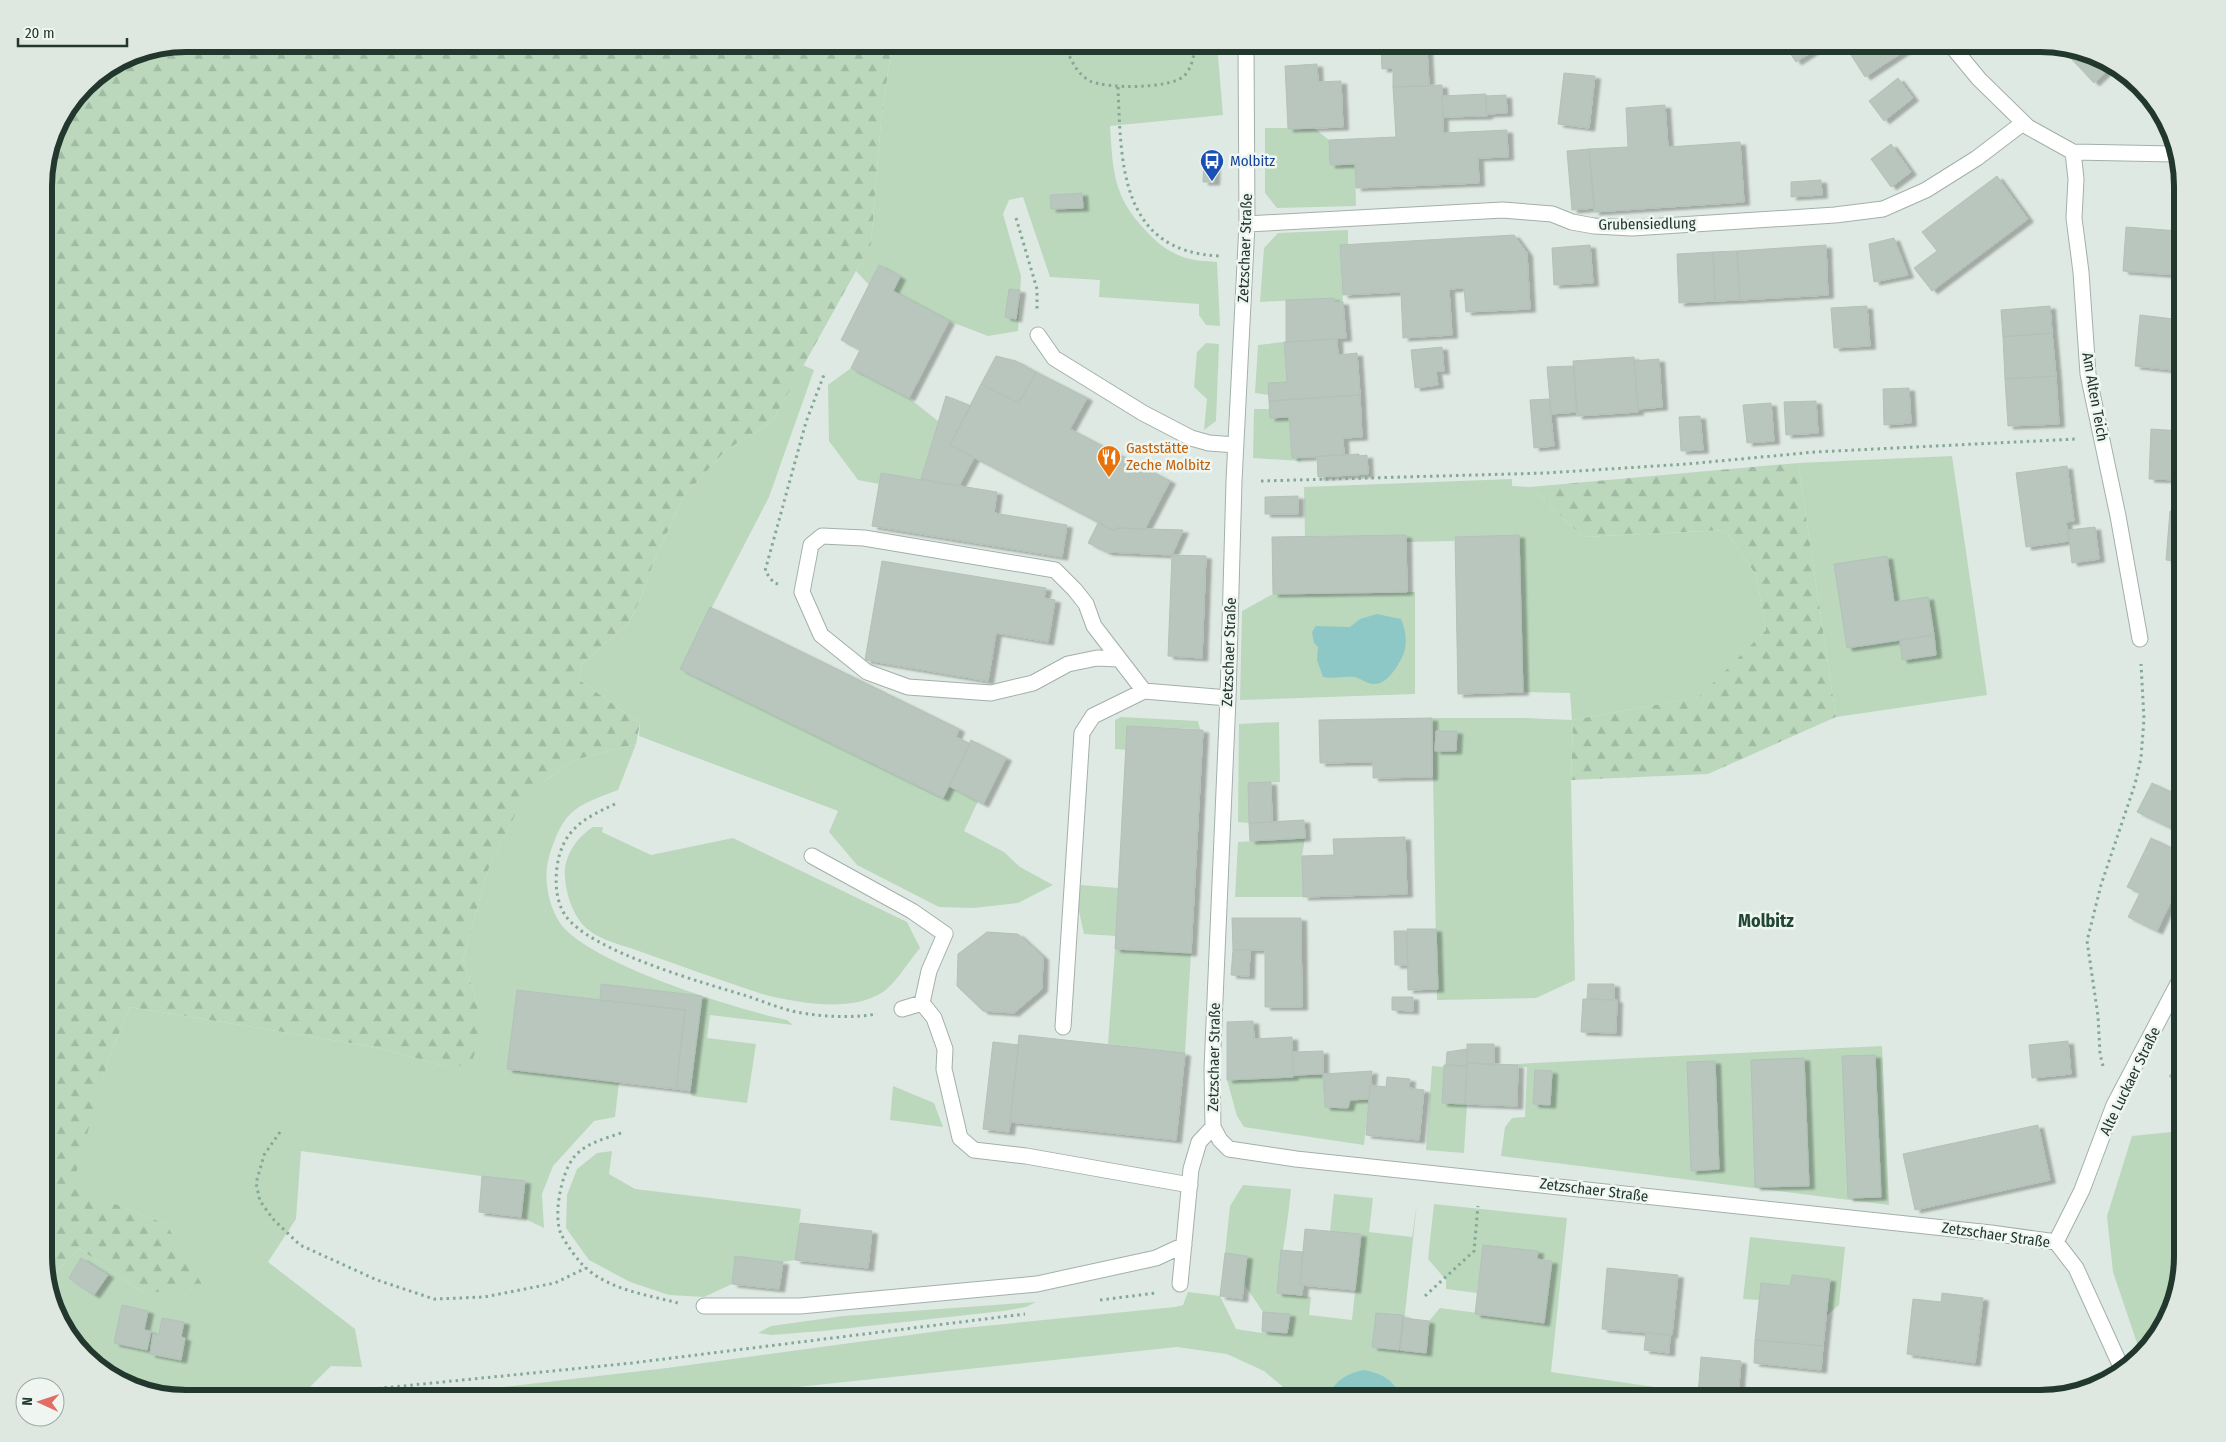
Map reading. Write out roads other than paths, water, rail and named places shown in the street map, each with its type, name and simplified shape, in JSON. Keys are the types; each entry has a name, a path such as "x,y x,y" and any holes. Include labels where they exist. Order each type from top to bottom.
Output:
{"street":[{"name":"Zetzschaer Straße","path":"1246,52 1246,257 1234,481 1228,698 1212,1068 1214,1127 1220,1140 1229,1149 1304,1160 1481,1177 1991,1233 2056,1242 2076,1268 2119,1363"},
{"path":"1956,52 1979,80 2028,127 2073,152 2169,154"},
{"name":"Grubensiedlung","path":"1247,224 1503,210 1552,214 1572,222 1594,226 1632,228 1835,215 1883,209 1926,190 1978,158 2023,122"},
{"name":"Am Alten Teich","path":"2073,152 2076,179 2074,218 2081,272 2088,374 2101,432 2140,639"},
{"path":"1038,335 1054,358 1143,413 1190,438 1208,443 1236,445"},
{"path":"1119,659 1097,658 1068,664 1033,683 991,693 908,686 867,672 821,635 802,592 811,545 822,536 864,538 1055,570 1086,604 1094,626 1144,691"},
{"path":"1063,1027 1082,733 1093,716 1144,691 1228,698"},
{"path":"812,856 912,911 945,934 929,971 922,1003"},
{"name":"Alte Luckaer Straße","path":"2056,1242 2082,1190 2114,1105 2174,991"},
{"path":"922,1003 934,1018 945,1049 944,1069 960,1138 974,1150 1026,1156 1190,1185"},
{"path":"902,1009 922,1003"},
{"path":"1180,1284 1191,1169 1199,1142 1214,1127"},
{"path":"704,1306 800,1306 1037,1284 1156,1258 1184,1245"}],"water":[{"path":"1377,614 1401,619 1405,630 1404,653 1392,674 1384,681 1376,684 1354,677 1323,677 1317,660 1318,647 1314,643 1312,632 1316,626 1350,627 1360,619"},
{"path":"1363,1370 1382,1375 1398,1390 1332,1390 1341,1379"}],"place":[{"name":"Molbitz","path":"1212,182"},
{"name":"Gaststätte Zeche Molbitz","path":"1109,478"}],"district":[{"name":"Molbitz","path":"1766,921"}]}
